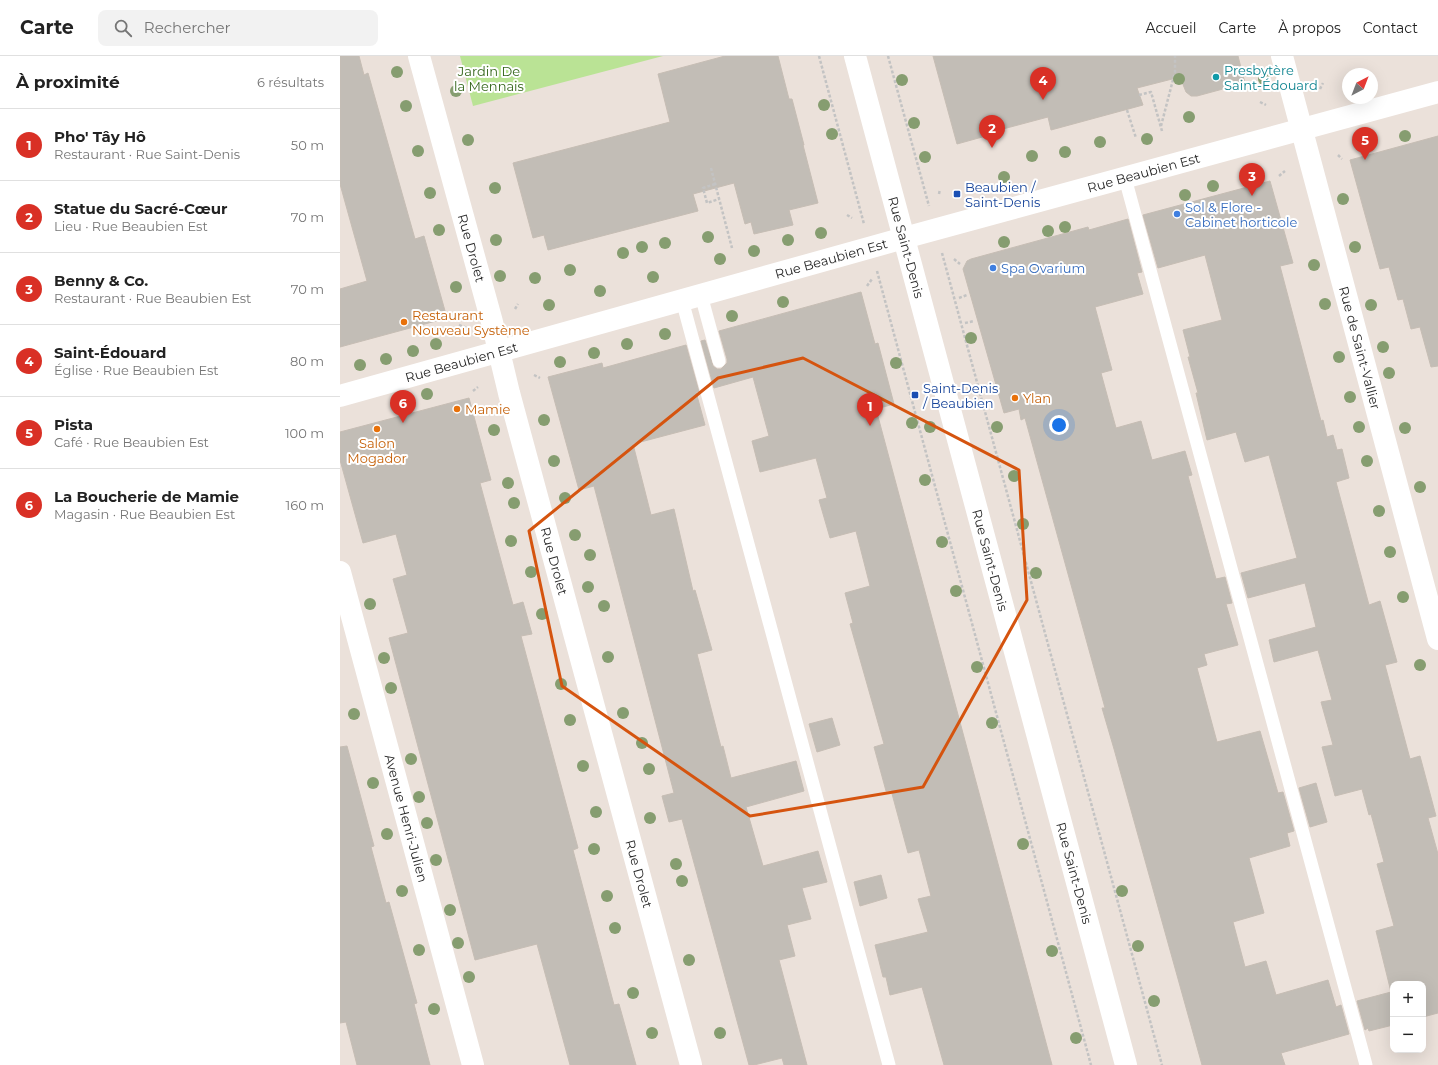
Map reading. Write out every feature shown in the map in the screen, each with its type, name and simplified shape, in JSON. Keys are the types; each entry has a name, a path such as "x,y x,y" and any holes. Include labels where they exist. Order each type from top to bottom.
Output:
{"street":[{"name":"Rue Drolet","path":"420,56 492,322 515,416 691,1065"},
{"name":"Rue Saint-Denis","path":"855,56 1126,1065"},
{"name":"Rue de Saint-Vallier","path":"1282,56 1438,640"},
{"name":"Rue Beaubien Est","path":"340,396 904,238 1438,92"},
{"name":"Avenue Henri-Julien","path":"340,572 473,1065"}],"lane":[{"path":"1125,178 1366,1065"},
{"path":"692,298 719,361"},
{"path":"692,298 889,1065"}],"path":[{"path":"819,56 862,219"},
{"path":"888,56 928,201"},
{"path":"1161,126 1175,72 1175,56"},
{"path":"1320,89 1323,83"},
{"path":"1139,95 1151,92 1162,131"},
{"path":"1260,102 1266,104"},
{"path":"1127,110 1136,138"},
{"path":"1338,155 1342,159"},
{"path":"711,168 732,248"},
{"path":"1279,176 1285,171"},
{"path":"715,184 703,188 707,203 720,200"},
{"path":"939,194 940,189"},
{"path":"847,215 852,218"},
{"path":"943,257 1162,1065"},
{"path":"954,259 960,264"},
{"path":"878,274 1091,1065"},
{"path":"867,286 872,280"},
{"path":"959,298 967,295"},
{"path":"965,323 974,321"},
{"path":"534,375 540,378"},
{"path":"473,391 478,387"}],"highlighted area":[{"path":"803,358 1019,470 1027,600 923,787 750,816 562,686 529,531 718,378"}],"green space":[{"name":"Jardin De la Mennais","path":"460,56 663,56 473,106"}],"building":[{"path":"340,56 359,56 364,75 368,73 415,239 424,236 447,318 340,347 340,289 367,281 340,184"},
{"path":"725,56 778,56 789,99 792,99 818,203 789,210 793,225 754,234 751,222 745,224 734,183 693,194 698,211 548,250 544,235 533,238 513,163 670,122 658,74"},
{"path":"933,56 1238,56 1245,83 1197,96 1191,96 1186,92 1180,77 1137,88 1143,105 1051,130 1048,117 1003,129 1004,131 957,144"},
{"path":"1438,136 1438,366 1431,367 1420,327 1411,329 1403,299 1398,300 1389,267 1380,269 1350,160"},
{"path":"1270,181 1293,263 1280,266 1321,421 1323,420 1327,437 1333,435 1337,450 1342,449 1349,478 1336,482 1369,605 1380,601 1397,662 1385,665 1410,759 1420,756 1436,816 1428,818 1438,854 1438,1013 1426,1016 1426,981 1390,981 1390,988 1376,931 1394,926 1377,864 1384,862 1371,814 1369,815 1362,789 1335,796 1322,747 1333,745 1321,702 1332,700 1318,650 1274,662 1269,640 1316,627 1305,583 1248,598 1241,573 1297,558 1269,455 1245,462 1236,432 1207,440 1196,393 1198,393 1188,357 1190,357 1183,330 1222,320 1205,255 1158,268 1143,215"},
{"path":"1128,219 1142,272 1137,273 1143,294 1095,307 1112,370 1101,373 1116,428 1141,421 1152,460 1185,451 1192,475 1188,476 1216,579 1225,577 1232,603 1226,604 1238,645 1204,654 1207,665 1197,668 1217,742 1260,731 1278,793 1283,792 1294,831 1287,833 1290,846 1249,858 1264,913 1233,922 1245,967 1266,961 1276,995 1328,980 1336,1007 1341,1005 1349,1034 1281,1053 1285,1065 1202,1065 1102,708 1105,708 1025,418 1021,420 1019,409 1004,413 963,269 967,261 971,259 1088,227 1089,230"},
{"path":"861,292 875,344 878,343 894,404 876,409 1052,1065 944,1065 922,987 890,995 886,977 883,977 875,945 928,932 918,899 931,896 919,850 908,853 891,790 886,791 874,747 884,744 850,624 853,623 845,593 870,586 856,531 830,538 819,500 827,498 816,458 760,472 752,441 769,436 753,377 714,388 701,341 705,340 713,366 717,369 721,369 727,363 727,359 719,331"},
{"path":"686,345 699,392 696,392 705,425 633,444 651,515 674,509 693,591 695,590 712,650 697,654 721,747 723,746 731,778 796,761 804,791 746,807 763,866 818,851 827,882 802,888 811,919 787,925 795,956 779,960 807,1065 784,1065 782,1058 749,1065 682,819 669,822 662,796 674,793 594,486 579,490 548,377 602,363 603,368"},
{"path":"469,398 491,480 480,483 513,605 523,602 532,634 521,636 578,848 573,850 614,1005 619,1004 636,1065 570,1065 537,944 475,960 389,638 408,633 393,579 407,575 396,534 363,543 340,460 340,432"},
{"path":"832,718 840,745 817,752 809,724"},
{"path":"347,746 374,846 371,847 386,903 389,902 417,1003 414,1004 430,1065 357,1065 346,1022 340,1023 340,747"},
{"path":"1316,783 1327,822 1310,827 1299,788"},
{"path":"881,875 887,898 860,906 854,882"},
{"path":"1390,992 1390,1026 1369,1031 1368,1028 1365,1030 1357,1001"}],"place":[{"name":"Presbytère Saint-Édouard","path":"1216,77"},
{"name":"Saint-Édouard","path":"1043,100"},
{"name":"Statue du Sacré-Cœur","path":"992,148"},
{"name":"Pista","path":"1365,160"},
{"name":"Beaubien / Saint-Denis","path":"957,194"},
{"name":"Benny & Co.","path":"1252,196"},
{"name":"Sol & Flore - Cabinet horticole","path":"1177,214"},
{"name":"Spa Ovarium","path":"993,268"},
{"name":"Restaurant Nouveau Système","path":"404,322"},
{"name":"Saint-Denis / Beaubien","path":"915,395"},
{"name":"Ylan","path":"1015,398"},
{"name":"Mamie","path":"457,409"},
{"name":"La Boucherie de Mamie","path":"403,423"},
{"name":"Pho' Tây Hô","path":"870,426"},
{"name":"Salon Mogador","path":"377,429"}]}
